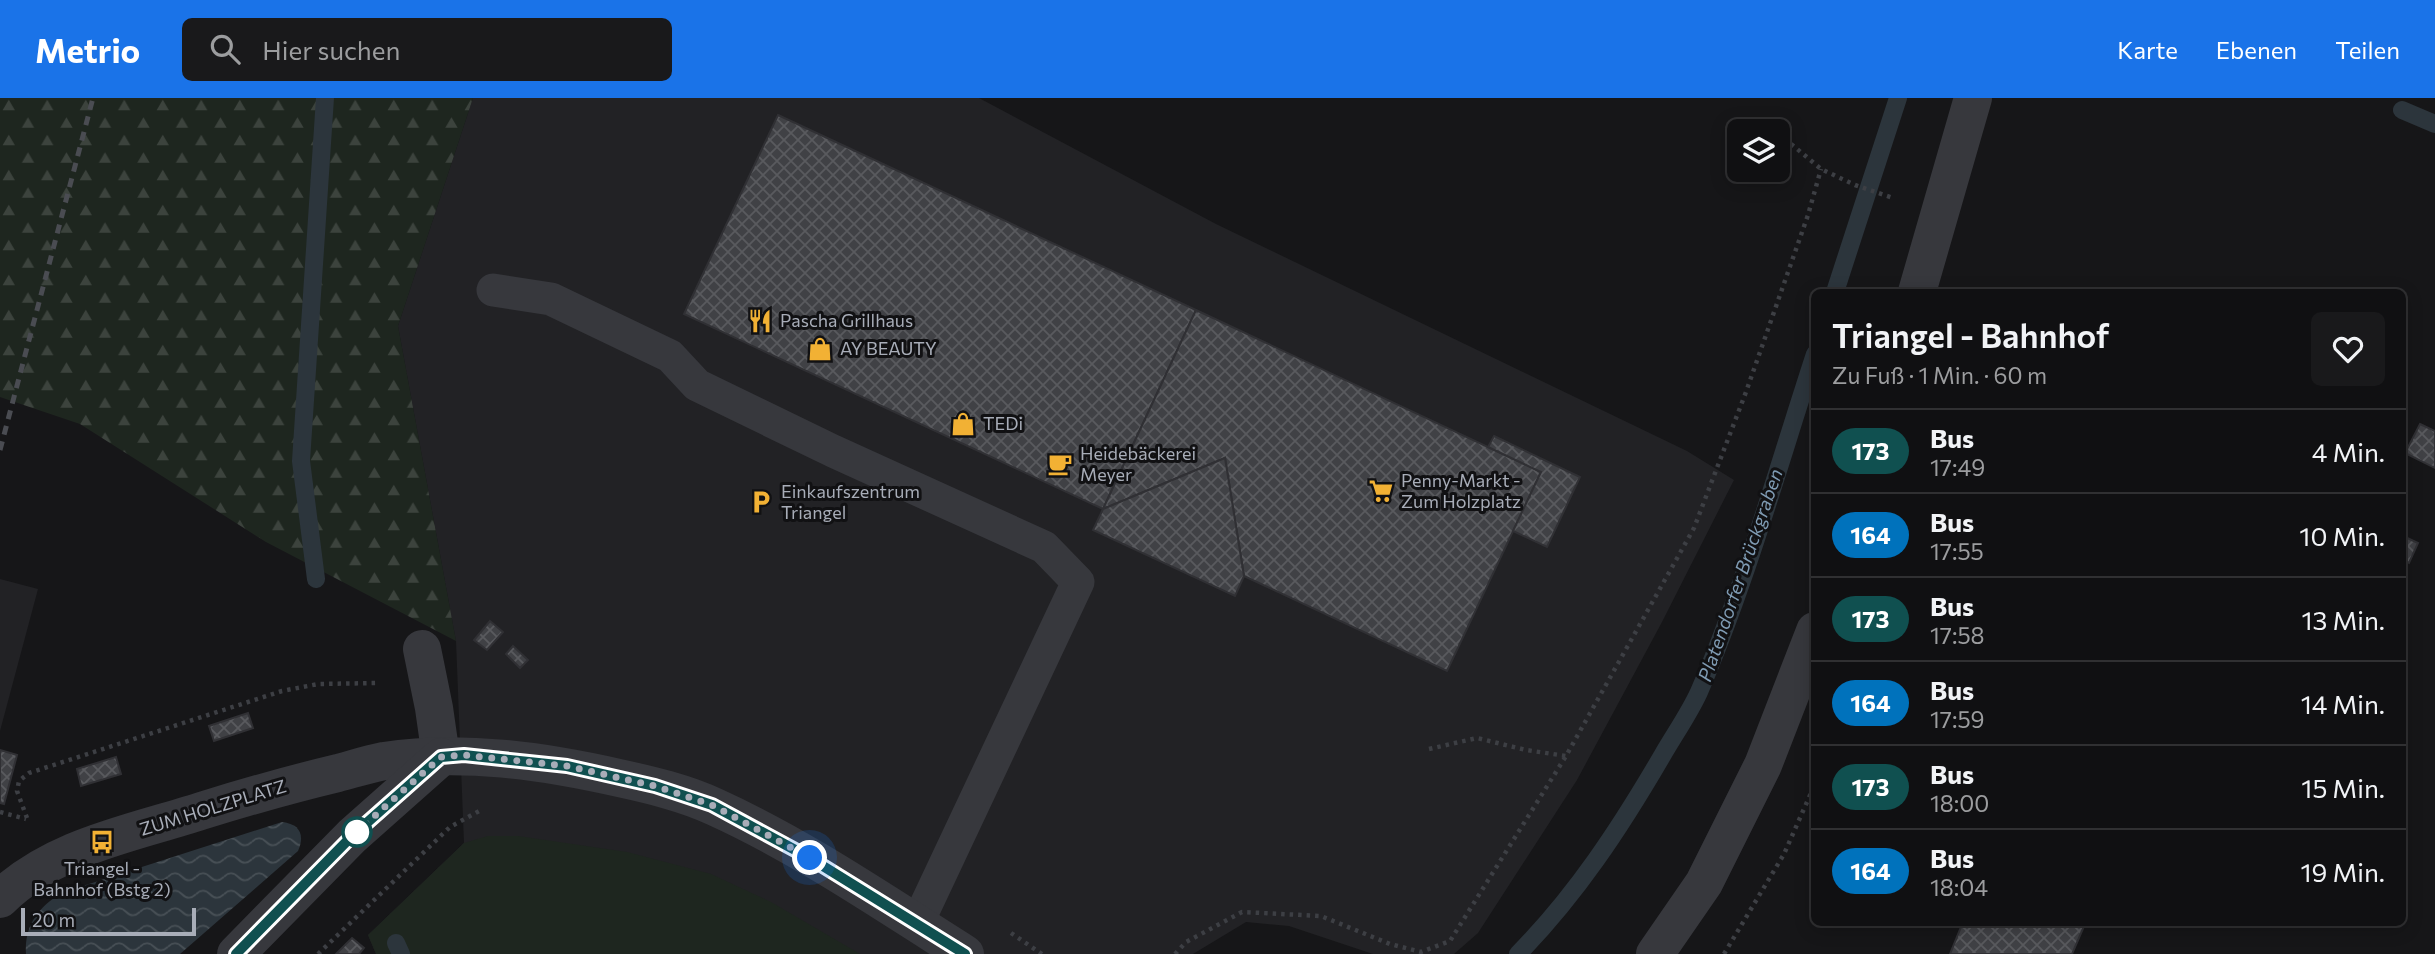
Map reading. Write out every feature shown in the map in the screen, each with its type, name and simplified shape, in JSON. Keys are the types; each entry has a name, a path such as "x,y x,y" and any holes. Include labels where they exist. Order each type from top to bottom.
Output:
{"street":[{"path":"1918,289 1973,98"},
{"path":"1655,954 1704,883 1757,777 1811,641"},
{"path":"236,954 352,836 441,757 422,649"},
{"name":"ZUM HOLZPLATZ","path":"0,899 17,881 49,862 102,842 297,783 384,761 464,755 567,766 655,786 712,805 810,858 965,954"}],"lane":[{"path":"493,290 551,299 670,356 697,384 833,451 1044,547 1078,582 917,924"}],"path":[{"path":"1790,144 1821,169 1855,185 1896,199"},
{"path":"1175,954 1186,943 1242,912 1321,916 1390,944 1421,952 1450,942 1566,755 1694,528 1746,392 1808,215 1821,169"},
{"path":"0,812 27,819 17,791 19,781 29,773 282,691 318,684 396,684 434,708"},
{"path":"1429,749 1478,738 1526,750 1566,755"},
{"path":"1724,954 1784,854 1811,793"},
{"path":"318,954 450,827 476,811 486,809"},
{"path":"360,898 367,905"}],"shaded area":[{"name":"Einkaufszentrum Triangel","path":"473,98 979,98 1216,224 1687,451 1734,480 1577,780 1478,933 1454,954 1373,954 1289,926 1246,922 1193,954 376,954 368,935 464,843 456,641 398,326"},
{"path":"0,579 38,589 0,731"}],"green space":[{"path":"0,98 473,98 398,326 456,641 266,542 80,424 0,397"},
{"path":"488,836 518,836 627,852 711,874 771,902 860,954 376,954 368,935 464,843"}],"water":[{"path":"282,822 293,825 299,831 301,840 298,851 180,954 26,954 27,935 34,919 61,893"}],"building":[{"path":"778,115 1196,310 1103,509 684,314"},
{"name":"Penny-Markt - Zum Holzplatz","path":"1196,310 1541,472 1447,671 1244,576 1225,458 1103,509"},
{"path":"2420,424 2435,431 2435,468 2406,454"},
{"path":"1494,436 1580,477 1547,547 1513,531 1541,472 1488,447"},
{"path":"1225,458 1244,576 1235,596 1093,530 1103,509"},
{"path":"2406,537 2418,543 2409,563 2406,562"},
{"path":"490,621 503,632 487,650 474,640"},
{"path":"513,646 528,660 520,668 506,654"},
{"path":"248,713 253,728 214,741 209,726"},
{"path":"0,750 17,755 4,804 0,803"},
{"path":"116,757 121,774 81,786 77,769"},
{"path":"1961,926 2084,926 2072,954 1950,954"},
{"path":"352,938 364,948 359,954 336,954"}],"waterway":[{"path":"316,579 301,461 325,98"},
{"name":"Platendorfer Brückgraben","path":"1836,289 1898,98"},
{"path":"2402,110 2435,124"},
{"name":"Platendorfer Brückgraben","path":"1518,954 1559,908 1596,860 1695,700 1747,567 1811,367"},
{"path":"396,943 401,954"}],"railway":[{"path":"0,450 93,98"}],"bus line":[{"name":"173","path":"236,954 352,836 441,757 464,755 567,766 655,786 712,805 810,858 965,954"}],"place":[{"name":"Pascha Grillhaus","path":"760,321"},
{"name":"AY BEAUTY","path":"820,349"},
{"name":"TEDi","path":"963,424"},
{"name":"Heidebäckerei Meyer","path":"1060,464"},
{"name":"Penny-Markt - Zum Holzplatz","path":"1381,491"},
{"name":"Einkaufszentrum Triangel","path":"761,502"},
{"name":"Triangel - Bahnhof (Bstg 2)","path":"102,842"}],"route":[{"path":"357,832 352,836 441,757 464,755 567,766 655,786 712,805 810,858"}]}
